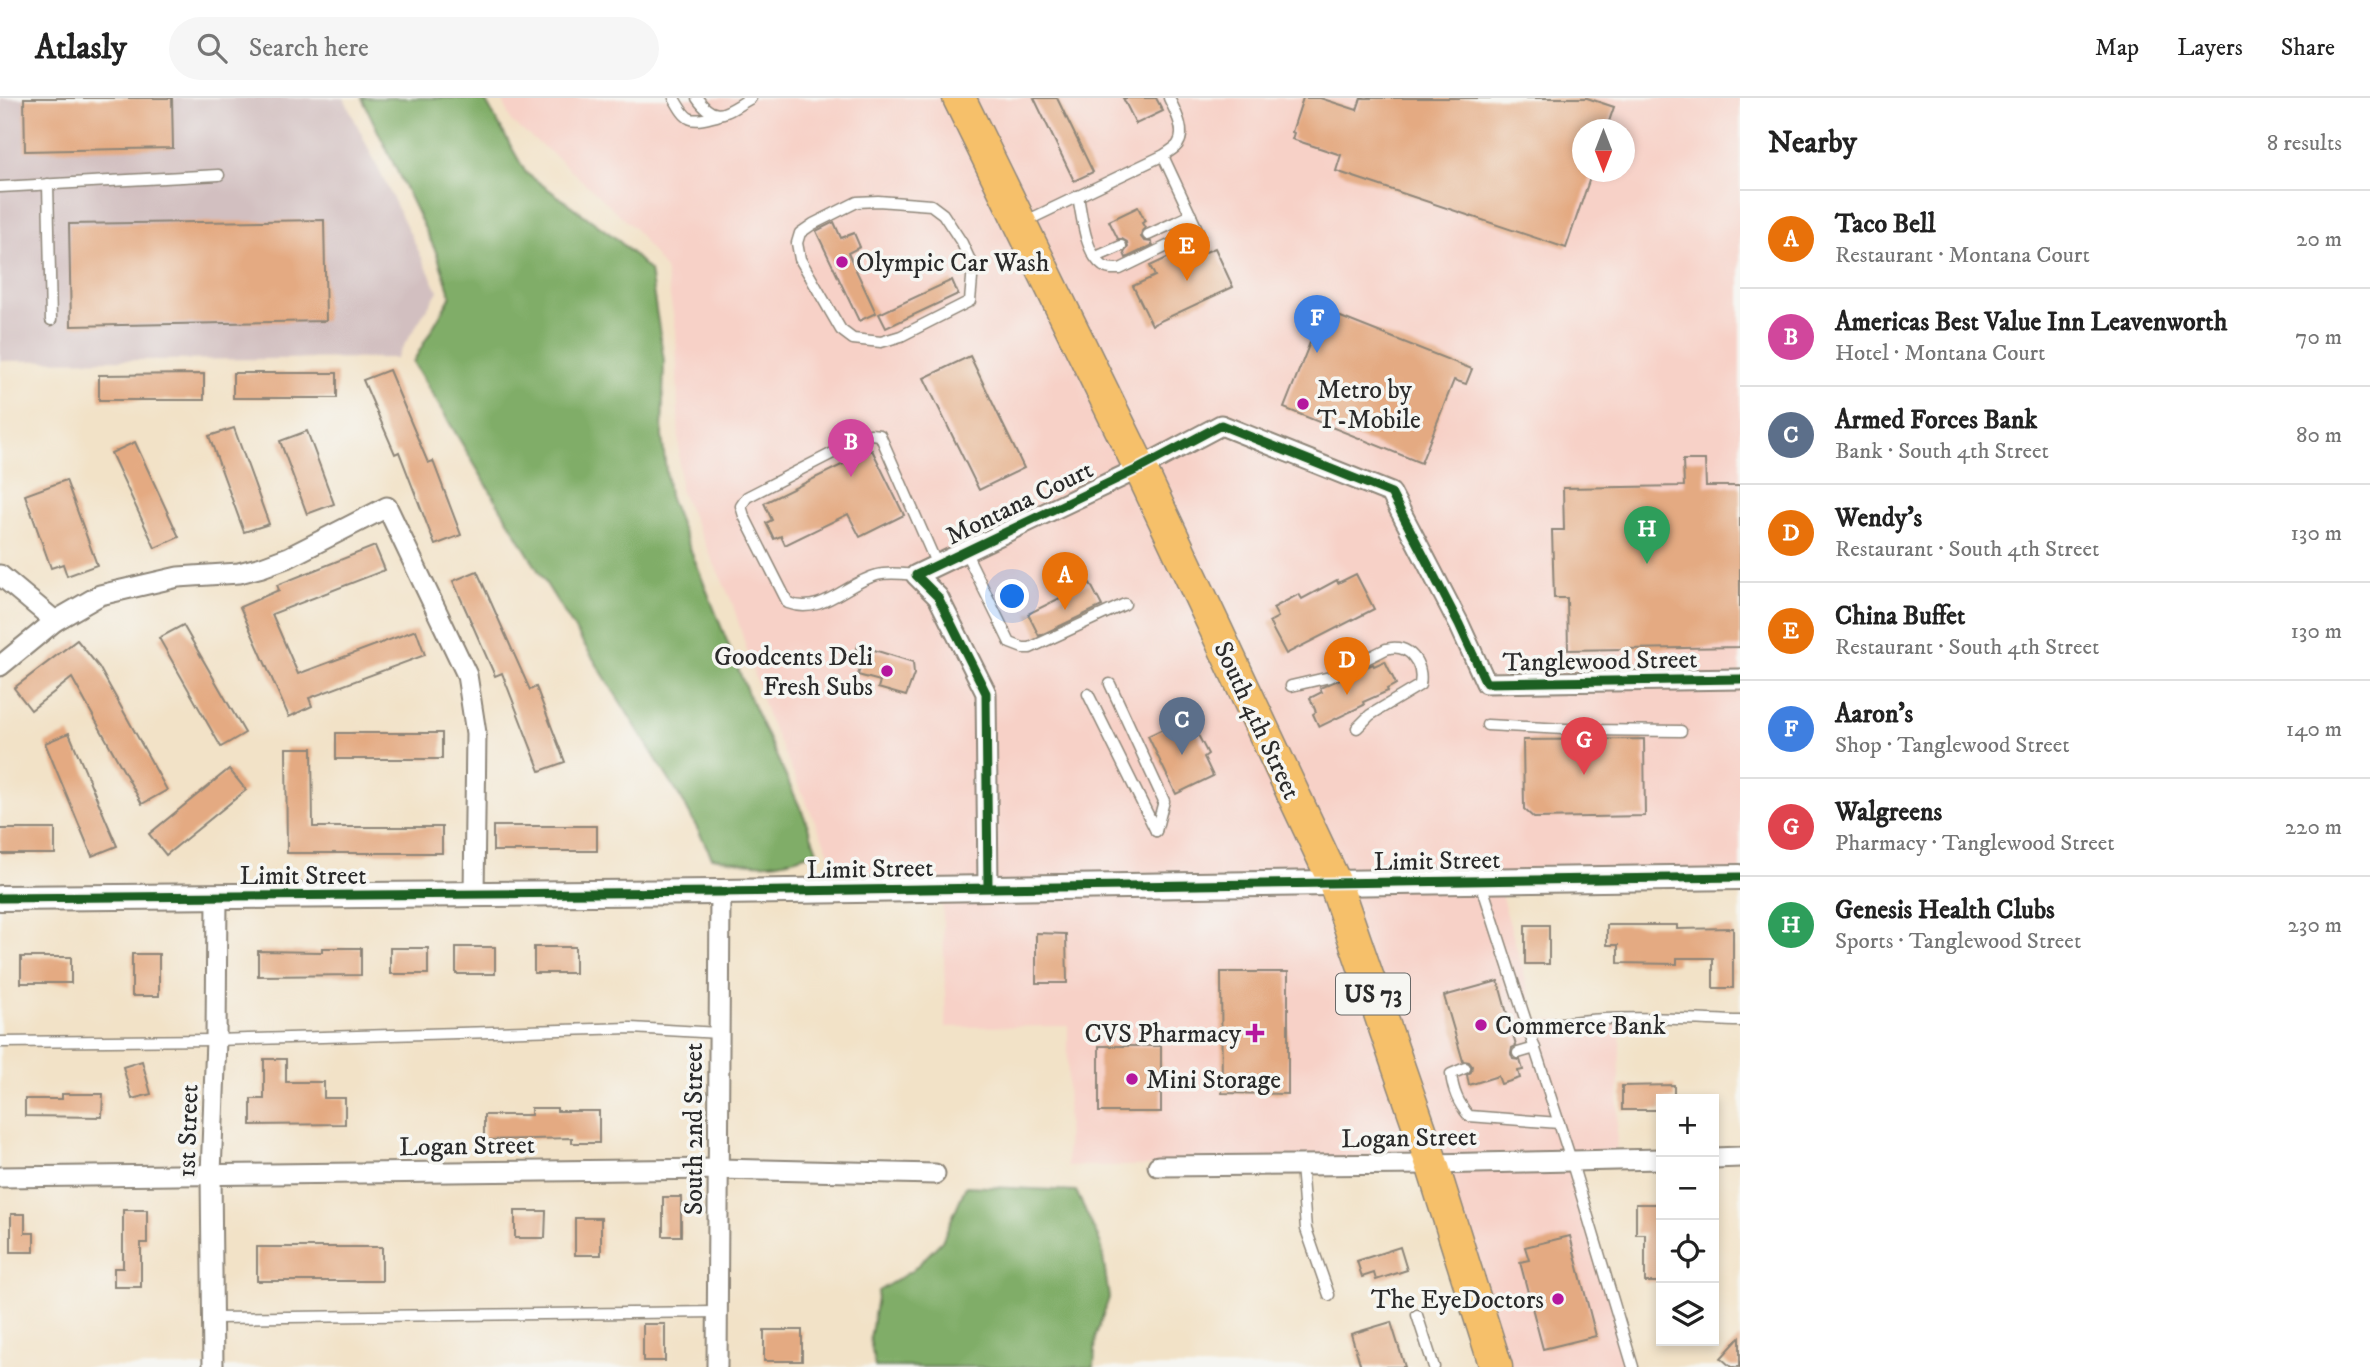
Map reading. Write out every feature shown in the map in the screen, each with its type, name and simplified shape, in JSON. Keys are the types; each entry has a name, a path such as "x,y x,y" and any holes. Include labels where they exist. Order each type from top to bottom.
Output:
{"highway":[{"name":"South 4th Street","path":"959,98 1140,468 1335,883 1432,1164 1496,1367"}],"street":[{"name":"Tanglewood Street","path":"1140,468 1221,425 1391,493 1459,624 1486,683 1740,679"},
{"name":"Montana Court","path":"916,575 1140,468"},
{"path":"0,666 55,621 100,595 178,577 239,573 271,564 387,508 467,675 476,733 474,894"},
{"path":"0,575 55,621"},
{"path":"916,575 938,597 986,693 988,887"},
{"name":"Limit Street","path":"0,898 720,892 1740,877"},
{"name":"South 2nd Street","path":"717,1367 720,892"},
{"name":"1st Street","path":"212,1367 211,1174 216,1040 217,896"},
{"path":"1719,1158 1740,1157"},
{"name":"Logan Street","path":"1158,1166 1432,1164 1656,1158"},
{"name":"Logan Street","path":"0,1177 719,1169 935,1174"}],"lane":[{"path":"674,98 685,117 695,121 719,115 751,98"},
{"path":"697,98 711,114 719,115"},
{"path":"1020,224 1163,156 1179,143 1179,119 1169,98"},
{"path":"1079,196 1087,243 1102,266 1120,269 1198,231 1163,156"},
{"path":"0,187 219,175"},
{"path":"48,184 51,320"},
{"path":"878,201 931,205 943,214 962,243 973,267 970,301 901,337 881,342 853,339 841,330 800,259 797,243 800,233 813,224 857,202 878,201"},
{"path":"1148,235 1191,215"},
{"path":"1096,257 1121,246"},
{"path":"916,575 896,573 876,576 808,607 788,603 741,506 747,497 870,434 880,435 937,565"},
{"path":"965,551 1010,643 1016,647 1030,648 1125,604"},
{"path":"1291,686 1330,677 1395,646 1407,650 1422,674 1420,685 1370,715 1357,728"},
{"path":"1088,694 1156,831 1164,801 1110,684"},
{"path":"1487,725 1681,731"},
{"path":"1480,880 1571,1160 1633,1367"},
{"path":"1529,1029 1550,1024 1630,1019 1740,1021"},
{"path":"0,1042 216,1040 631,1028 719,1033"},
{"path":"1518,1053 1535,1048"},
{"path":"1465,1068 1451,1074 1452,1086 1460,1105 1469,1116 1559,1123"},
{"path":"1301,1165 1306,1229 1329,1295"},
{"path":"212,1318 718,1312"},
{"path":"1417,1315 1434,1367"}],"shaded area":[{"path":"0,98 344,98 438,291 396,358 0,361"},
{"path":"502,98 1740,98 1740,877 1497,880 1537,1019 1569,1022 1621,1020 1616,1159 1572,1160 1633,1367 1496,1367 1432,1165 1067,1166 1068,1026 946,1027 942,888 846,890 768,718 732,602 680,490 676,330 665,270 635,229 554,155 511,122"}],"green space":[{"path":"362,98 484,98 526,173 617,239 650,271 664,361 662,436 669,496 751,701 804,816 817,851 788,860 764,863 712,857 685,805 545,582 413,362 451,296 437,254"},
{"path":"966,1186 1076,1191 1101,1244 1109,1298 1096,1335 1094,1367 875,1367 870,1339 878,1291 913,1270 942,1241"}],"building":[{"path":"24,98 172,98 173,148 25,151"},
{"path":"1034,98 1057,98 1093,172 1074,181"},
{"path":"1123,98 1156,98 1163,111 1136,124"},
{"path":"1303,98 1320,98 1357,110 1361,98 1587,98 1614,107 1610,119 1572,119 1572,182 1589,182 1566,248 1336,171 1341,155 1292,139"},
{"path":"1138,207 1145,221 1142,223 1145,228 1141,237 1153,245 1126,258 1124,253 1128,247 1127,242 1118,239 1109,221"},
{"path":"324,220 326,321 71,326 69,224"},
{"name":"Olympic Car Wash","path":"834,222 841,238 854,233 860,247 848,253 876,313 859,321 816,231"},
{"path":"1197,244 1201,254 1215,248 1233,287 1152,325 1133,286 1155,276 1150,266"},
{"path":"952,280 958,294 886,328 879,314"},
{"path":"1323,310 1472,369 1466,384 1454,380 1421,463 1284,408"},
{"path":"970,356 1024,468 979,490 924,378"},
{"path":"389,370 428,463 433,461 461,535 435,545 399,452 395,454 363,380"},
{"path":"233,373 337,373 337,398 233,398"},
{"path":"204,374 204,400 99,400 99,375"},
{"path":"234,428 269,524 244,532 209,436"},
{"path":"307,431 334,504 307,514 280,441"},
{"path":"135,442 179,537 155,548 111,453"},
{"path":"872,450 904,515 860,537 848,514 785,545 781,536 774,539 766,523 772,520 764,503"},
{"path":"1683,460 1705,460 1706,486 1740,486 1740,647 1568,650 1567,598 1554,598 1552,530 1564,530 1563,488 1684,486"},
{"path":"66,480 97,565 67,576 63,564 51,568 25,495"},
{"path":"375,546 385,570 272,614 298,674 416,630 425,655 309,698 312,706 289,717 240,607 279,590 277,585"},
{"path":"477,571 530,690 536,687 565,762 540,771 502,673 495,676 453,581"},
{"path":"1356,574 1374,609 1286,654 1269,622 1278,617 1273,608 1299,594 1302,599 1337,580 1338,583"},
{"path":"1090,583 1102,606 1039,636 1028,614"},
{"path":"183,625 245,733 221,747 159,638"},
{"path":"77,640 99,667 167,790 142,804 72,678 31,710 14,688"},
{"name":"Goodcents Deli Fresh Subs","path":"858,645 913,662 914,674 906,696 878,688 880,681 858,675 862,661 854,658"},
{"path":"1385,661 1396,684 1387,689 1388,691 1363,702 1364,705 1319,727 1310,698 1322,692 1320,688"},
{"path":"1184,719 1193,735 1197,733 1208,754 1204,757 1213,776 1176,794 1148,736"},
{"path":"69,733 117,846 92,856 45,743"},
{"path":"336,733 442,733 442,759 336,759"},
{"path":"1644,739 1645,816 1534,818 1524,809 1523,740"},
{"path":"286,748 312,748 313,827 442,827 442,853 287,853"},
{"path":"229,769 246,790 166,855 149,834"},
{"path":"493,826 597,826 597,851 493,851"},
{"path":"0,829 55,829 55,854 0,854"},
{"path":"1525,925 1549,925 1549,964 1525,964"},
{"path":"1607,925 1677,925 1677,929 1733,928 1733,988 1713,988 1713,958 1677,958 1677,964 1618,963 1618,945 1607,945"},
{"path":"1036,933 1066,934 1067,983 1036,983"},
{"path":"456,947 495,947 495,974 456,974"},
{"path":"534,947 575,947 575,973 534,973"},
{"path":"322,948 361,948 361,975 258,976 258,951 322,952"},
{"path":"390,948 428,948 428,974 390,974"},
{"path":"132,954 159,954 159,996 132,996"},
{"path":"21,957 71,957 71,983 21,983"},
{"name":"CVS Pharmacy","path":"1221,972 1288,972 1288,1094 1222,1093"},
{"name":"Commerce Bank","path":"1498,981 1516,1046 1512,1048 1511,1054 1513,1059 1520,1060 1523,1070 1518,1071 1520,1078 1501,1084 1498,1076 1469,1085 1467,1075 1472,1066 1463,1061 1444,996"},
{"path":"1099,1046 1161,1046 1161,1112 1099,1112"},
{"path":"264,1059 286,1059 286,1082 324,1082 324,1098 345,1098 345,1124 251,1125 251,1099 264,1099"},
{"path":"142,1061 151,1094 132,1099 123,1067"},
{"path":"1674,1085 1674,1094 1656,1094 1656,1110 1622,1110 1622,1086"},
{"path":"62,1094 103,1094 102,1117 25,1116 25,1099 62,1099"},
{"path":"531,1108 599,1111 599,1143 572,1143 572,1138 484,1140 484,1115 531,1115"},
{"path":"663,1197 681,1197 681,1236 663,1236"},
{"path":"1636,1204 1656,1204 1656,1282 1645,1282 1645,1234 1636,1234"},
{"path":"123,1210 147,1210 147,1243 141,1243 141,1287 114,1287 114,1268 123,1268"},
{"path":"515,1211 546,1211 545,1238 515,1238"},
{"path":"11,1214 25,1214 25,1233 34,1233 34,1252 11,1252"},
{"path":"575,1218 601,1218 601,1255 575,1255"},
{"name":"The EyeDoctors","path":"1570,1236 1596,1336 1543,1349 1520,1262 1529,1260 1525,1247"},
{"path":"257,1247 382,1247 382,1281 257,1281"},
{"path":"1400,1247 1407,1270 1376,1280 1374,1273 1362,1277 1357,1261"},
{"path":"1391,1322 1405,1367 1361,1367 1351,1334"},
{"path":"643,1324 665,1324 665,1361 643,1361"},
{"path":"764,1330 802,1330 802,1361 764,1361"},
{"path":"1740,1337 1740,1367 1731,1367 1721,1358"}],"cycle path":[{"path":"988,887 986,693 938,597 916,575 1140,468 1221,425 1391,493 1459,624 1486,683 1740,679"},
{"path":"0,898 720,892 1740,877"}],"place":[{"name":"Olympic Car Wash","path":"842,262"},
{"name":"China Buffet","path":"1187,281"},
{"name":"Aaron's","path":"1317,353"},
{"name":"Metro by T-Mobile","path":"1303,404"},
{"name":"Americas Best Value Inn Leavenworth","path":"851,477"},
{"name":"Genesis Health Clubs","path":"1647,564"},
{"name":"Taco Bell","path":"1065,610"},
{"name":"Goodcents Deli Fresh Subs","path":"887,671"},
{"name":"Wendy's","path":"1347,695"},
{"name":"Armed Forces Bank","path":"1182,755"},
{"name":"Walgreens","path":"1584,775"},
{"name":"Commerce Bank","path":"1481,1025"},
{"name":"CVS Pharmacy","path":"1255,1033"},
{"name":"Mini Storage","path":"1132,1079"},
{"name":"The EyeDoctors","path":"1558,1299"}]}
